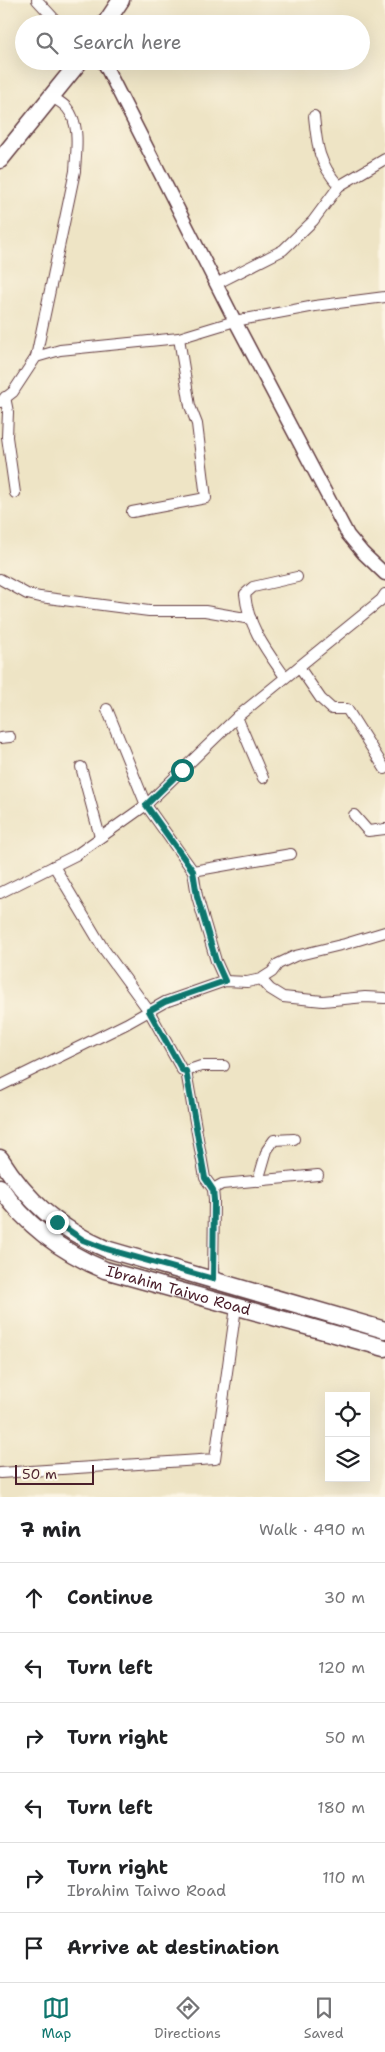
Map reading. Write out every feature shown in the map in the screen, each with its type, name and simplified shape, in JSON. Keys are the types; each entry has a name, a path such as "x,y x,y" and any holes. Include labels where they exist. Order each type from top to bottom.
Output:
{"main road":[{"path":"111,15 121,0"},
{"path":"0,160 73,70"},
{"name":"Ibrahim Taiwo Road","path":"0,1158 19,1187 36,1205 83,1240 106,1249 385,1330"},
{"name":"Ibrahim Taiwo Road","path":"0,1187 19,1212 42,1234 82,1260 106,1270 385,1348"},
{"path":"345,1337 350,1319"}],"street":[{"path":"37,0 51,15"},
{"path":"108,70 235,321 348,535 363,553 385,574"},
{"path":"14,493 7,437 8,412 3,399 13,392 36,356 75,171 76,125 67,108 51,96"},
{"path":"314,116 317,149 321,161 327,173 339,186"},
{"path":"216,284 283,250 313,221 339,186 385,159"},
{"path":"36,356 60,350 179,338 235,321 315,306 385,297"},
{"path":"132,512 206,498 197,424 190,406 179,338"},
{"path":"285,677 260,641 247,606 246,594 253,587 297,576"},
{"path":"0,578 27,594 40,597 149,612 205,611 251,619"},
{"path":"0,893 76,855 146,805 238,717 381,600 385,594"},
{"path":"299,668 322,700 332,709 347,709 385,769"},
{"path":"107,708 146,805 193,871 216,961 225,981"},
{"path":"238,717 263,778"},
{"path":"81,767 100,837"},
{"path":"354,816 368,831 385,829"},
{"path":"193,871 291,854"},
{"path":"54,866 103,948 149,1011 182,1070 186,1071 201,1066 224,1066"},
{"path":"0,1086 165,1002 225,981 247,982 261,979 272,972 278,964 294,956 385,932"},
{"path":"261,979 270,989 282,997 323,1001 365,997 385,998"},
{"path":"186,1071 205,1178 213,1190 213,1279"},
{"path":"258,1181 267,1150 274,1140 294,1139"},
{"path":"213,1190 222,1184 318,1176"},
{"path":"0,1473 215,1459 236,1307"}],"route":[{"path":"57,1222 83,1240 106,1249 213,1279 213,1190 205,1178 191,1090 186,1071 182,1070 149,1011 165,1002 225,981 216,961 197,896 193,871 146,805 182,770"}]}
